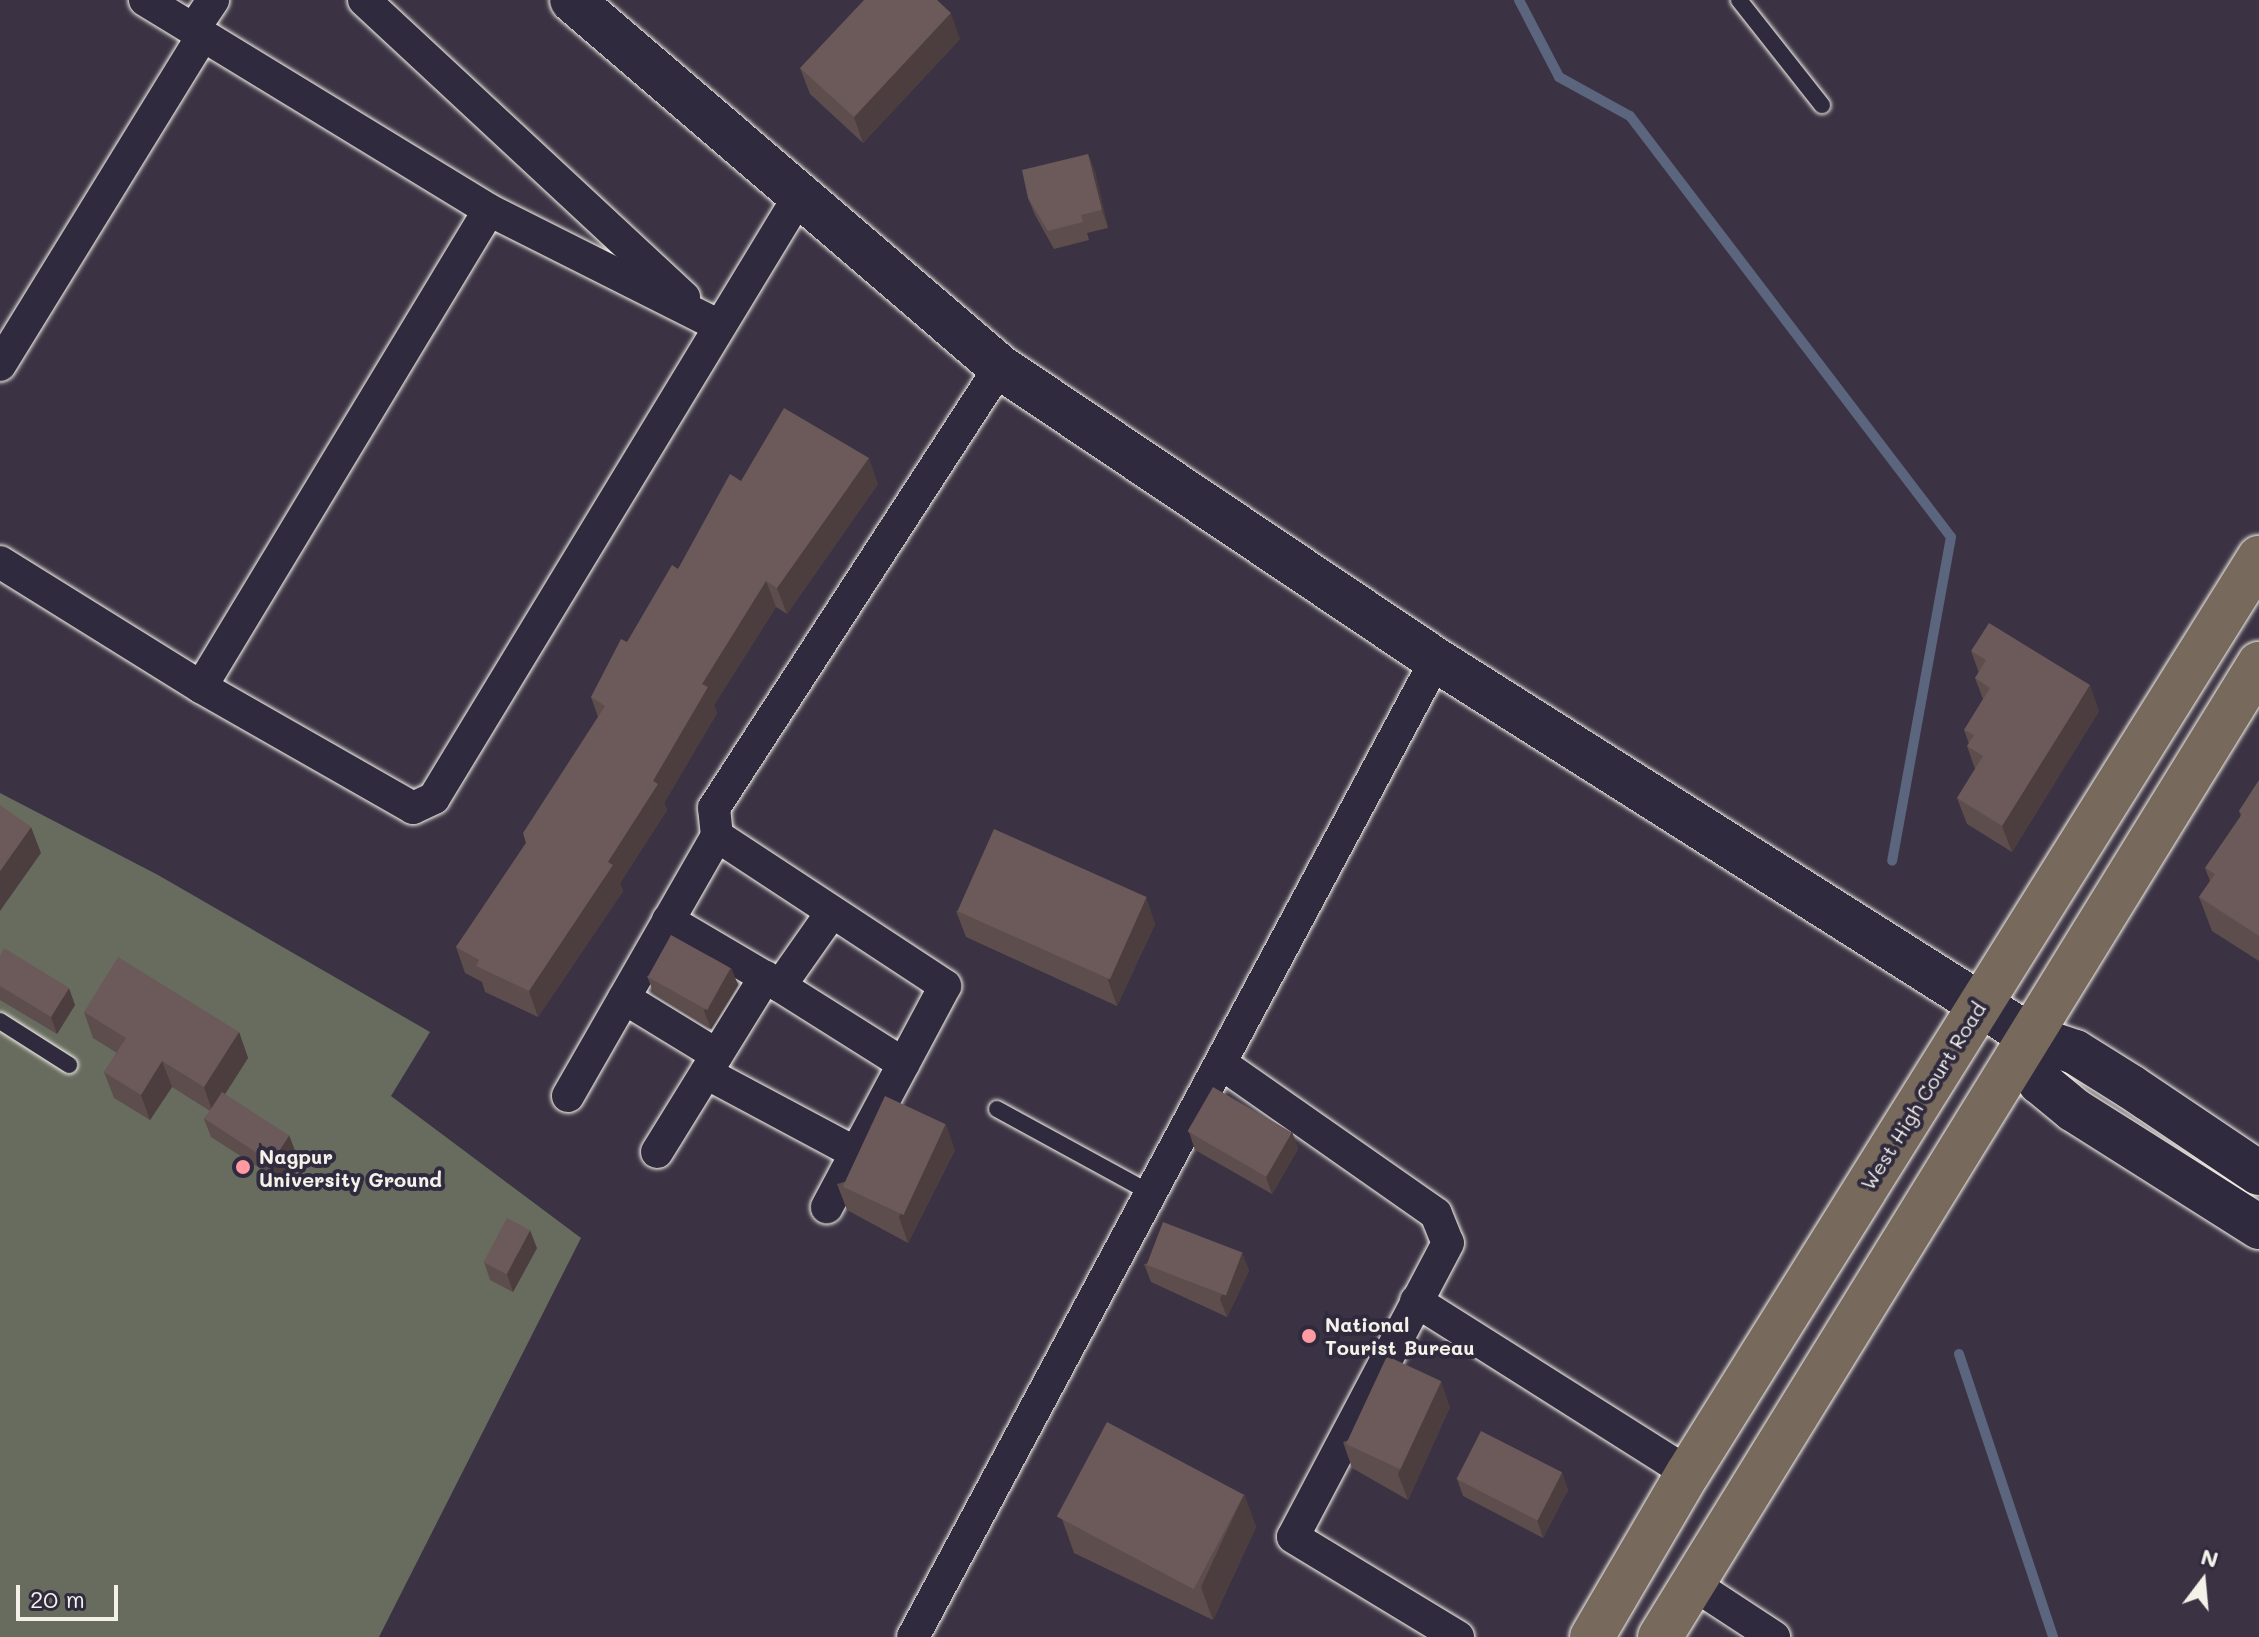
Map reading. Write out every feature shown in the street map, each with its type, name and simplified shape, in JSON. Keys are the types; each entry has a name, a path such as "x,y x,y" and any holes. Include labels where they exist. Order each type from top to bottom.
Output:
{"main road":[{"path":"572,0 798,198 1000,367 1436,660 1981,1002 2033,1038 2075,1052 2259,1173"},
{"name":"West High Court Road","path":"1592,1637 1688,1473 2259,558"},
{"path":"1660,1637 2033,1038 2259,664"},
{"path":"2033,1038 2040,1082 2259,1227"}],"street":[{"path":"145,0 489,210 709,320"},
{"path":"0,365 198,33 213,0"},
{"path":"364,0 709,320"},
{"path":"0,562 201,687 413,808 434,798 709,320 798,198"},
{"path":"201,687 489,210"},
{"path":"568,1096 717,836 714,808 1000,367"},
{"path":"913,1637 1436,660"},
{"path":"717,836 945,986 827,1207"},
{"path":"657,1152 711,1064 772,982 832,912"},
{"path":"668,920 904,1064"},
{"path":"624,998 711,1064 856,1153"},
{"path":"1222,1064 1436,1214 1448,1243 1293,1537 1458,1637"},
{"path":"1416,1301 1688,1473"},
{"path":"1693,1584 1774,1637"}],"lane":[{"path":"1739,0 1822,105"},
{"path":"0,1021 69,1065"},
{"path":"997,1109 1152,1194"}],"green space":[{"name":"Nagpur University Ground","path":"0,793 158,875 430,1032 391,1096 581,1238 379,1637 0,1637"}],"building":[{"path":"864,0 937,0 951,13 854,117 800,68"},
{"path":"1088,154 1102,210 1081,215 1083,222 1048,231 1028,198 1022,170"},
{"path":"784,408 869,458 777,588 766,581 702,684 708,687 653,781 658,784 608,862 613,865 529,991 476,966 479,960 456,947 526,843 523,833 605,706 591,697 621,639 627,642 672,565 678,569 730,474 741,481"},
{"path":"1989,623 2090,685 2002,826 1957,798 1983,756 1967,746 1974,735 1964,730 1990,688 1975,678 1986,660 1971,651"},
{"path":"2259,780 2259,936 2199,897 2215,874 2205,868 2242,814 2239,811"},
{"path":"0,805 31,827 0,871"},
{"path":"994,829 1147,897 1110,979 957,911"},
{"path":"671,935 730,968 707,1010 648,977"},
{"path":"4,948 69,988 51,1017 0,986 0,956"},
{"path":"118,957 239,1032 204,1087 162,1061 141,1095 104,1072 126,1038 84,1012"},
{"path":"1213,1087 1292,1132 1266,1177 1188,1131"},
{"path":"222,1092 289,1136 272,1162 205,1119"},
{"path":"885,1096 946,1124 903,1215 843,1187"},
{"path":"507,1218 530,1230 506,1274 484,1262"},
{"path":"1163,1222 1242,1252 1226,1295 1147,1265"},
{"path":"1387,1356 1441,1381 1400,1469 1346,1444"},
{"path":"1107,1422 1244,1495 1194,1589 1057,1516"},
{"path":"1481,1431 1562,1472 1538,1520 1456,1479"}],"waterway":[{"path":"1519,0 1559,77 1630,116 1951,537 1892,861"},
{"path":"1959,1354 2053,1637"}],"place":[{"name":"Nagpur University Ground","path":"243,1167"},
{"name":"National Tourist Bureau","path":"1309,1336"}]}
